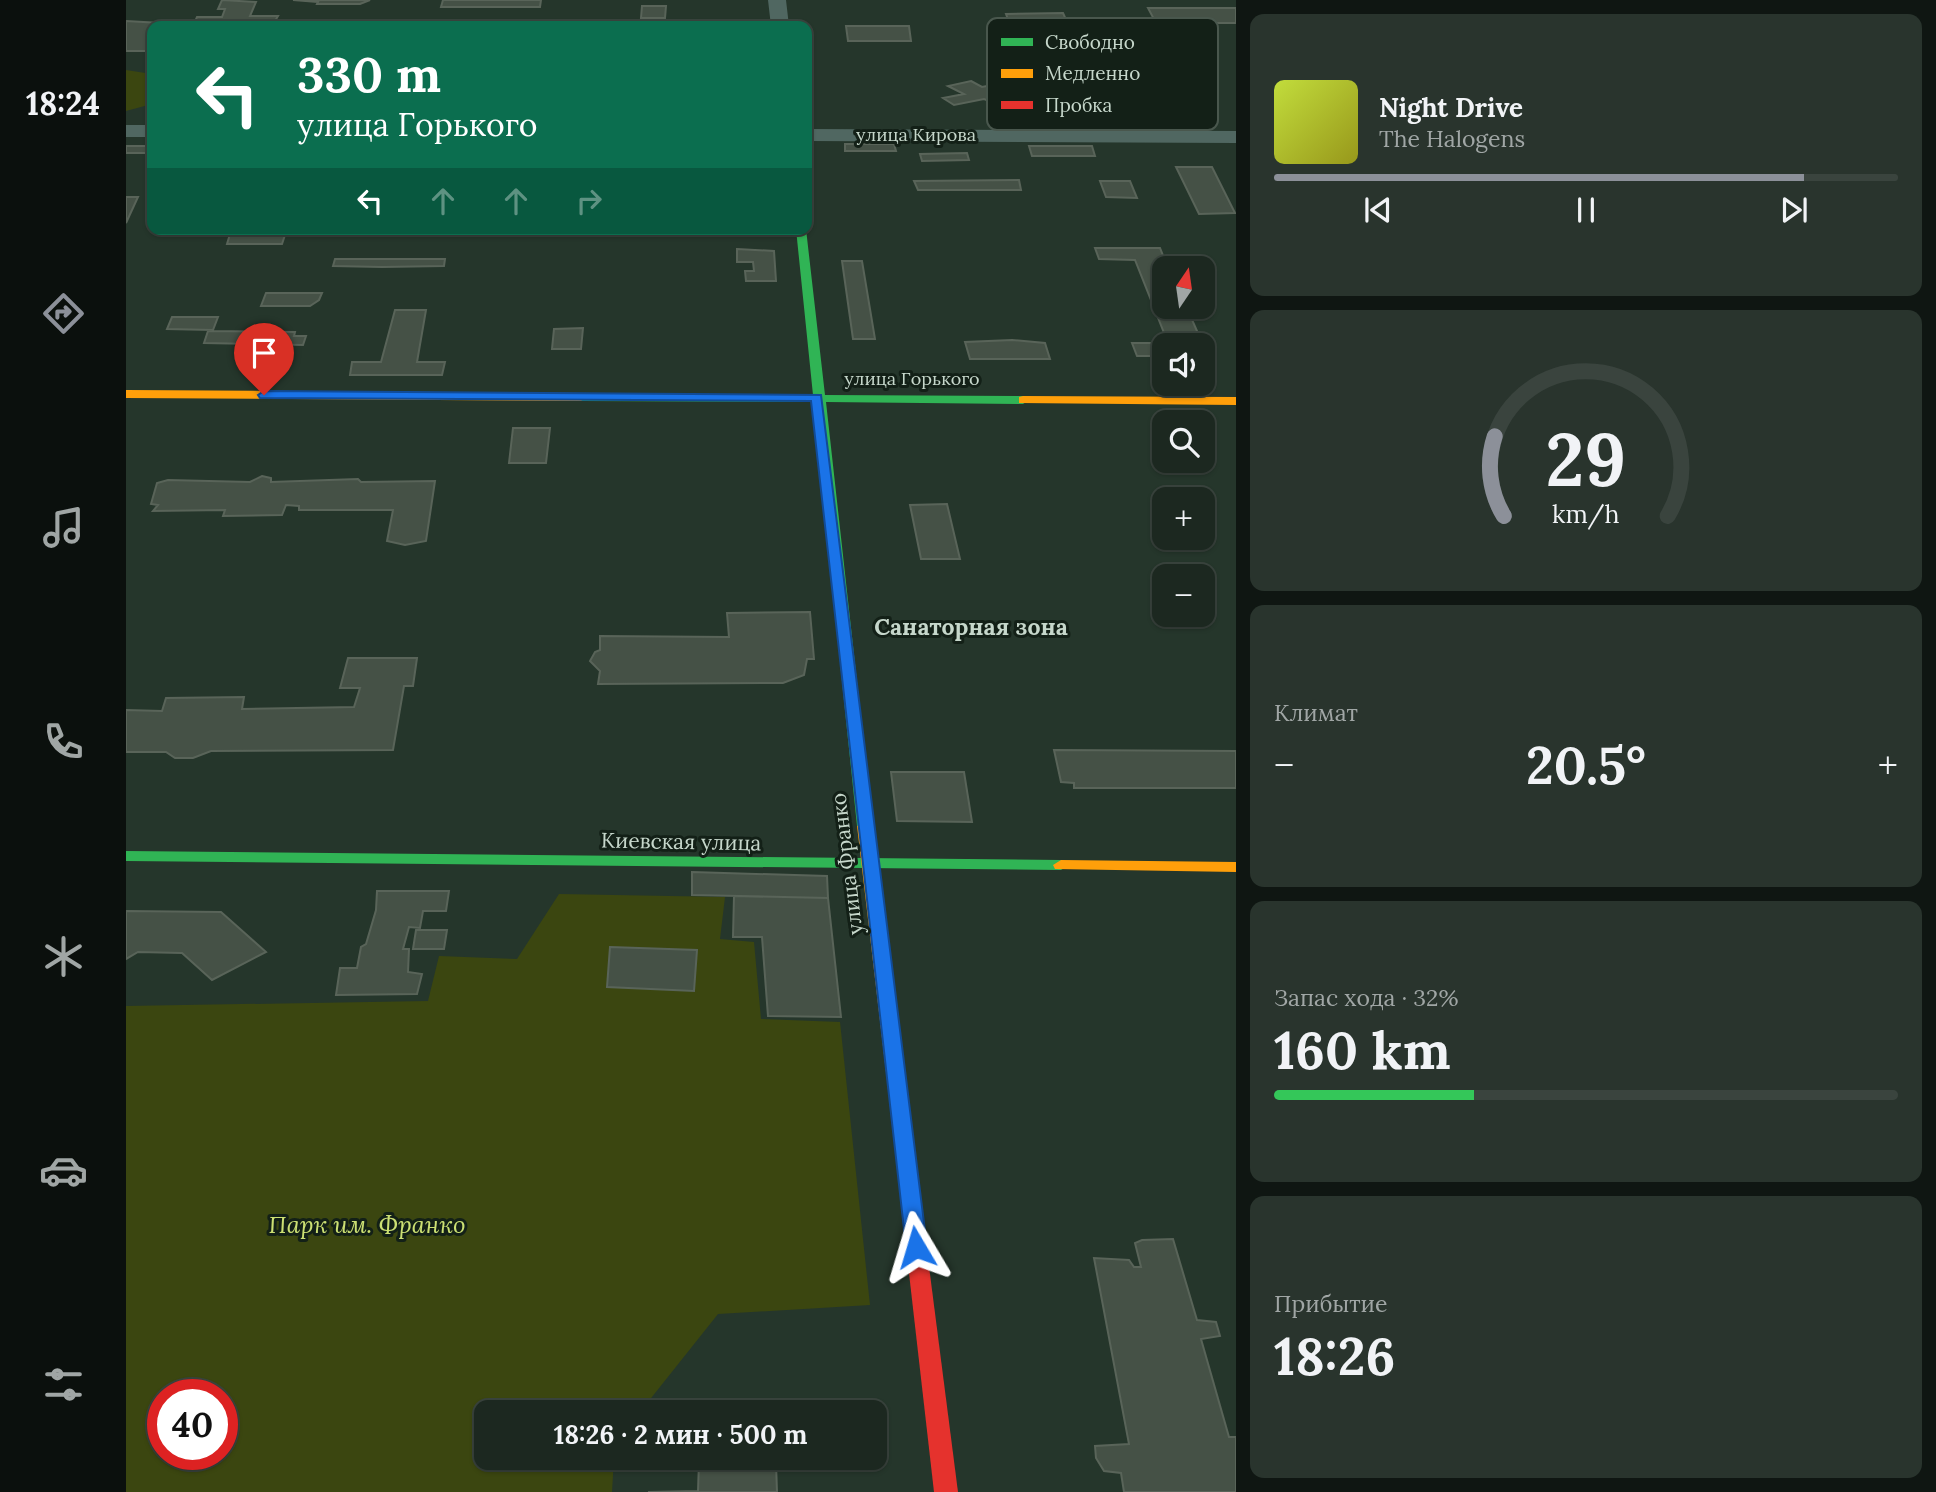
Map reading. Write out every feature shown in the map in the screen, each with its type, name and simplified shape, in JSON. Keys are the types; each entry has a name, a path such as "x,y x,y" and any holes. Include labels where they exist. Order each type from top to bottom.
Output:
{"street":[{"path":"777,0 779,21"},
{"path":"126,131 147,131"},
{"name":"улица Кирова","path":"812,135 1236,136"},
{"name":"улица Франко","path":"802,235 817,398 870,865 946,1492"},
{"name":"улица Горького","path":"126,394 1236,401"},
{"name":"Киевская улица","path":"126,856 1236,867"}],"green space":[{"path":"126,70 147,73 147,105 126,111"},
{"name":"Парк им. Франко","path":"559,894 725,897 720,939 754,942 761,1019 840,1022 870,1305 718,1314 650,1400 474,1400 474,1470 613,1470 612,1492 126,1492 126,1006 428,1001 439,956 517,959"}],"building":[{"path":"222,0 256,2 250,16 278,16 275,21 195,21 197,17 222,17 225,9 218,9"},
{"path":"293,0 370,0 360,4 317,4 318,2"},
{"path":"443,0 541,0 540,7 441,7"},
{"path":"642,6 666,6 665,18 641,18"},
{"path":"1148,8 1236,8 1236,23 1218,23 1218,18 1153,18"},
{"path":"1063,13 1065,18 1007,18 1006,14"},
{"path":"126,21 147,22 147,51 126,51"},
{"path":"846,26 909,26 911,41 848,41"},
{"path":"971,81 982,87 987,86 987,100 954,105 943,98 964,94 948,86"},
{"path":"845,144 894,144 896,151 845,151"},
{"path":"126,146 147,146 147,153 126,153"},
{"path":"1029,146 1092,146 1095,156 1032,156"},
{"path":"967,153 969,160 922,161 920,154"},
{"path":"1176,167 1212,167 1235,213 1199,214"},
{"path":"1019,180 1021,190 918,190 914,181"},
{"path":"1100,181 1130,181 1137,198 1106,197"},
{"path":"126,197 138,197 126,223"},
{"path":"230,235 285,235 282,244 227,244"},
{"path":"1095,248 1160,248 1163,256 1152,256 1152,303 1135,260 1099,259"},
{"path":"737,249 774,251 776,281 746,281 745,271 754,271 753,262 737,262"},
{"path":"335,259 445,259 444,266 382,267 333,266"},
{"path":"842,261 862,261 875,339 853,339"},
{"path":"266,293 322,293 319,300 310,306 261,306"},
{"path":"395,310 426,310 417,362 445,362 442,375 350,375 352,362 381,362"},
{"path":"172,317 218,317 213,330 167,329"},
{"path":"1158,319 1192,319 1198,333 1164,333"},
{"path":"583,328 581,349 552,349 554,329"},
{"path":"208,331 295,332 294,336 306,336 303,345 204,343"},
{"path":"1012,340 1045,343 1050,359 970,359 965,342"},
{"path":"1132,343 1152,343 1152,356 1137,356"},
{"path":"513,428 550,428 546,463 509,463"},
{"path":"262,476 271,478 271,482 358,479 361,482 435,481 426,541 405,545 387,541 393,510 299,510 299,506 286,505 282,515 223,516 225,510 153,511 158,505 151,504 157,483 168,480 250,482"},
{"path":"947,504 960,559 921,559 910,505"},
{"path":"810,612 814,659 807,659 804,675 783,683 598,684 600,671 590,661 595,652 600,650 600,636 729,637 727,613"},
{"path":"348,658 417,658 413,686 404,686 393,750 211,751 193,758 175,758 166,752 126,752 126,710 162,711 166,698 244,697 242,709 354,707 360,688 340,688"},
{"path":"1054,750 1236,751 1236,788 1074,788 1074,783 1061,782"},
{"path":"891,772 964,772 972,822 897,821"},
{"path":"692,872 827,876 828,898 692,895"},
{"path":"377,891 449,891 446,911 423,911 420,928 409,927 403,949 409,949 408,972 422,974 417,994 336,995 340,968 357,968 361,947 366,944 376,910"},
{"path":"734,896 828,898 841,1017 768,1016 762,937 733,937"},
{"path":"126,911 221,912 266,952 212,980 182,953 138,952 126,959"},
{"path":"416,930 447,930 444,949 413,949"},
{"path":"610,947 697,950 694,991 607,987"},
{"path":"1173,1239 1197,1320 1216,1322 1220,1336 1201,1339 1229,1437 1236,1437 1236,1492 1124,1492 1121,1473 1104,1471 1096,1458 1095,1446 1129,1444 1094,1258 1129,1260 1134,1267 1141,1267 1135,1243 1142,1240"},
{"path":"699,1470 776,1470 777,1492 648,1492 698,1491"}],"traffic: fast":[{"path":"802,235 865,826"},
{"path":"581,397 1023,400"},
{"path":"126,856 1061,865"}],"traffic: slow":[{"path":"126,394 581,397"},
{"path":"1023,400 1236,401"},
{"path":"865,826 895,1072"},
{"path":"1061,865 1236,867"}],"traffic: jam":[{"path":"895,1072 946,1492"}],"district":[{"name":"Санаторная зона","path":"971,627"}],"route":[{"path":"264,395 817,398 916,1247"}]}
